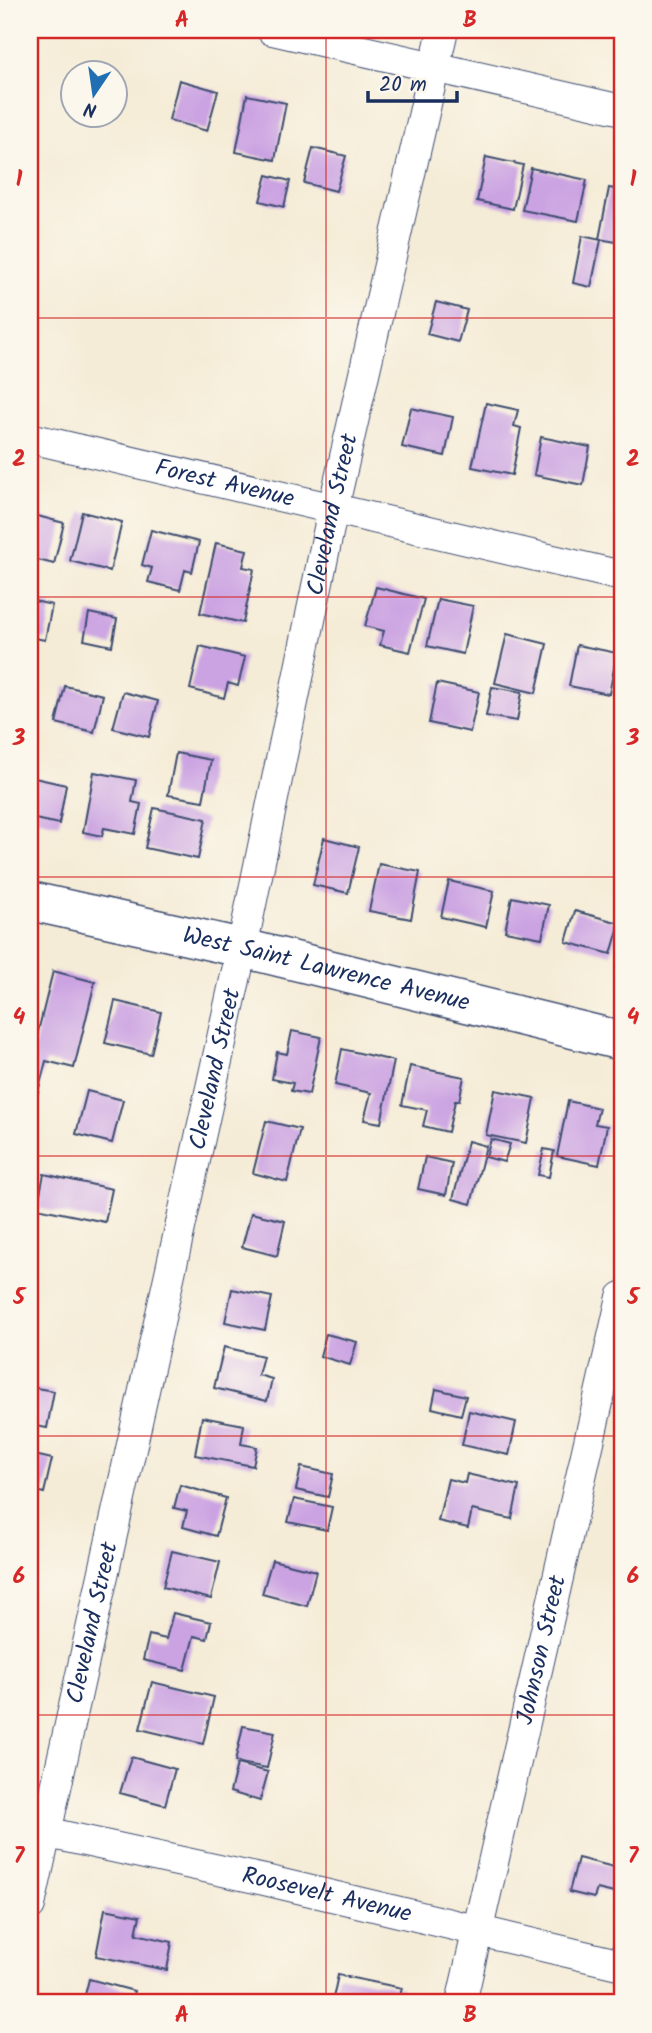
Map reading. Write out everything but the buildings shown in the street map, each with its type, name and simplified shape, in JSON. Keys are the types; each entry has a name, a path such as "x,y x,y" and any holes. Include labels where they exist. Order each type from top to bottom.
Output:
{"street":[{"path":"272,30 622,110"},
{"name":"Cleveland Street","path":"30,1905 38,1831 242,948 333,509 443,30"},
{"name":"Forest Avenue","path":"30,438 622,576"},
{"name":"West Saint Lawrence Avenue","path":"30,901 242,948 622,1041"},
{"name":"Johnson Street","path":"461,2003 622,1297"},
{"name":"Roosevelt Avenue","path":"38,1831 269,1881 622,1965"}]}
